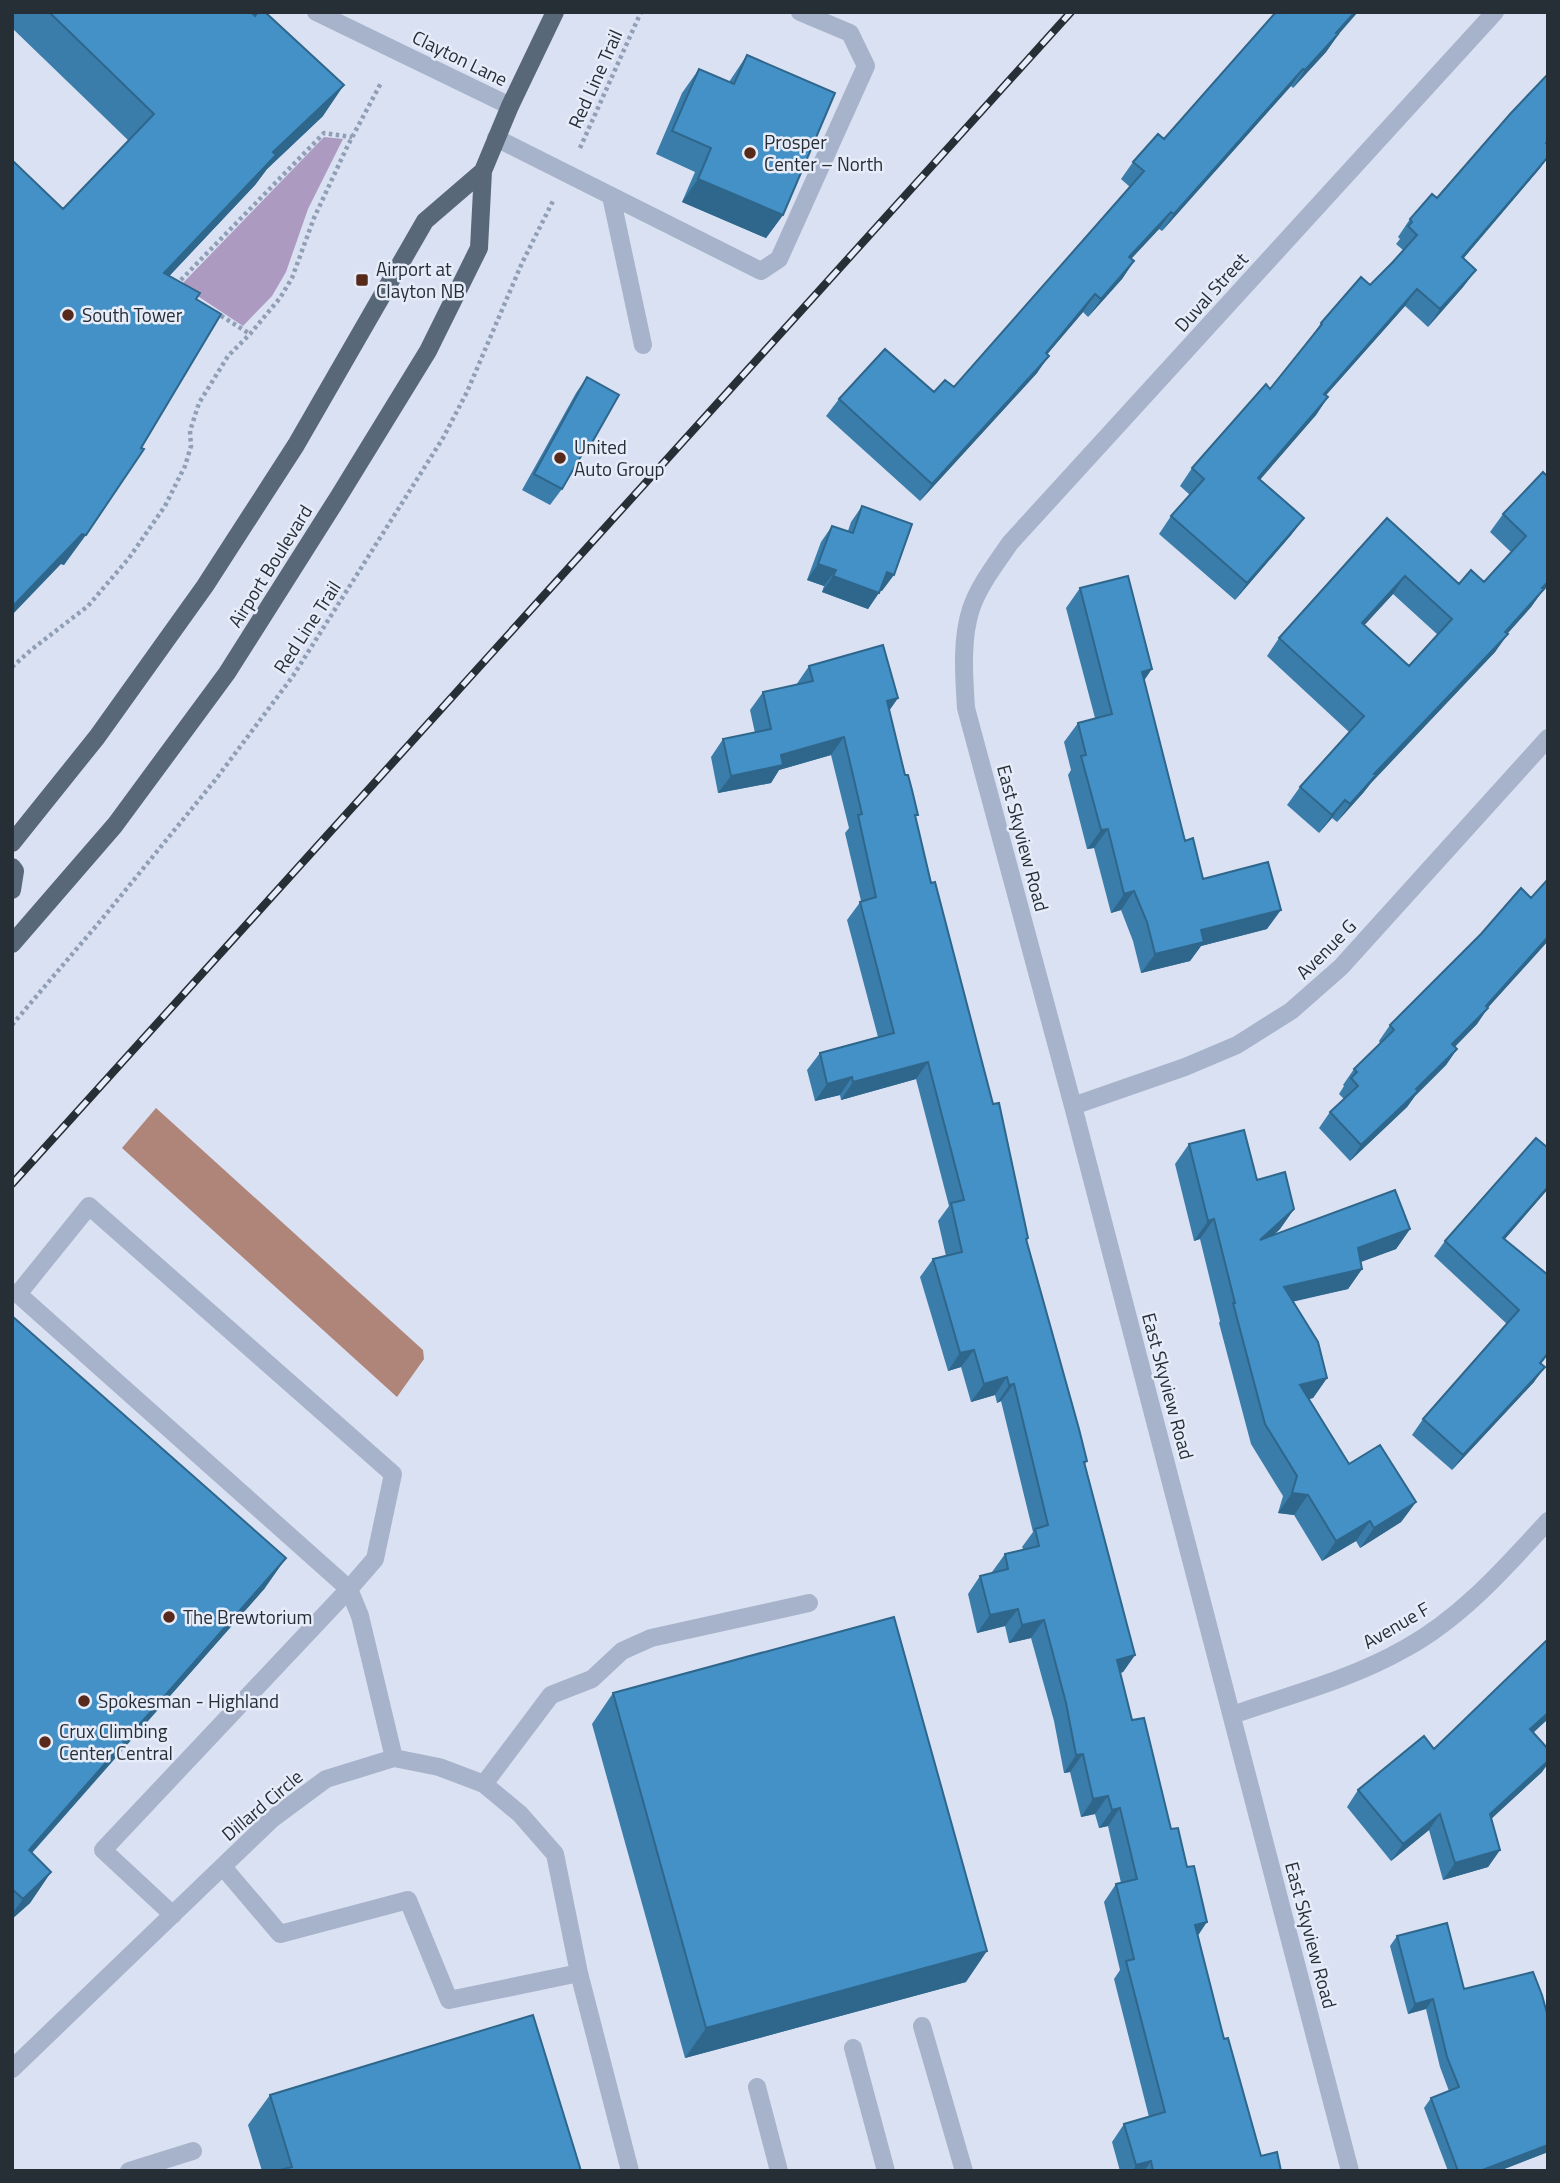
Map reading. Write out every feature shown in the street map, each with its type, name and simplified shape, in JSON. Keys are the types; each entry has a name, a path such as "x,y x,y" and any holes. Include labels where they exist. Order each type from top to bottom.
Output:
{"main road":[{"name":"Airport Boulevard","path":"12,944 115,825 227,673 340,496 428,351 479,248 483,171 510,106 555,12"},
{"name":"Airport Boulevard","path":"12,843 97,737 205,586 296,445 425,221 483,171"},
{"path":"12,867 15,871 12,890"}],"street":[{"name":"Clayton Lane","path":"316,12 510,106"},
{"path":"496,138 761,271 779,259 866,66 850,33 800,12"},
{"name":"Duval Street","path":"970,610 987,575 1010,543 1495,12"},
{"path":"611,196 643,345"},
{"name":"East Skyview Road","path":"970,610 963,660 966,708 1073,1106 1350,2171"},
{"name":"Avenue G","path":"1073,1106 1185,1067 1237,1045 1291,1011 1341,967 1548,738"},
{"path":"173,1915 103,1850 349,1589 375,1559 393,1474 89,1206 18,1294 349,1589 359,1615 394,1758"},
{"name":"Avenue F","path":"1232,1715 1345,1676 1406,1648 1459,1612 1548,1521"},
{"path":"484,1784 551,1695 592,1679 622,1651 651,1638 809,1603"},
{"name":"Dillard Circle","path":"13,2067 272,1819 326,1779 394,1758 439,1767 484,1784 520,1814 555,1854 579,1973 630,2171"},
{"path":"223,1867 279,1934 408,1899 449,2000 579,1973"},
{"path":"922,2026 964,2171"},
{"path":"853,2048 887,2171"},
{"path":"757,2087 779,2171"},
{"path":"129,2171 194,2151"}],"path":[{"name":"Red Line Trail","path":"576,158 641,12"},
{"path":"12,667 88,606 129,558 165,506 185,466 191,446 190,431 200,402 228,356 250,334 292,278 314,218 381,83"},
{"path":"167,294 324,133 352,137"},
{"name":"Red Line Trail","path":"12,1026 216,779 293,676 443,438 467,392 522,263 555,198"},
{"path":"175,285 186,292"},
{"path":"207,306 250,334"}],"shaded area":[{"path":"324,137 343,139 308,209 286,272 272,296 243,326 181,285"},
{"path":"156,1108 423,1350 424,1359 397,1397 122,1148"}],"building":[{"name":"South Tower","path":"49,12 251,12 255,16 258,12 265,12 344,85 273,152 276,155 164,273 200,293 196,299 221,314 141,448 144,449 86,535 82,534 12,607 12,160 63,209 154,114"},
{"path":"1276,12 1355,12 1174,214 1171,212 1129,257 1134,261 1101,299 1095,294 1046,353 1049,356 932,484 839,399 885,349 934,392 945,380 954,387 1144,171 1133,162 1158,134 1164,139"},
{"path":"747,55 835,93 783,215 698,179 711,148 672,131 699,69 734,84"},
{"path":"1548,74 1548,157 1462,257 1476,270 1440,309 1417,289 1324,394 1328,397 1258,478 1304,518 1247,583 1171,516 1204,479 1192,468 1266,384 1270,389 1361,277 1370,285 1392,263 1417,235 1408,226 1412,222 1410,219 1432,194 1437,198"},
{"path":"587,377 619,395 562,489 534,474"},
{"path":"1543,472 1548,477 1548,582 1505,632 1508,634 1374,774 1376,775 1350,804 1345,800 1332,815 1300,787 1364,716 1279,638 1387,518 1459,584 1471,570 1484,582 1526,536 1503,514","holes":["1405,576 1452,619 1409,666 1362,623"]},
{"path":"862,506 912,524 894,575 887,572 879,593 833,576 836,570 818,564 832,526 853,533"},
{"path":"1128,576 1152,669 1142,672 1185,841 1193,838 1203,879 1268,862 1281,910 1201,930 1204,942 1155,954 1147,922 1134,891 1124,894 1108,829 1101,830 1081,756 1086,755 1078,723 1112,714 1080,588"},
{"path":"883,645 898,698 887,701 905,775 908,775 912,790 931,883 935,882 993,1104 999,1103 1028,1238 1026,1239 1079,1429 1087,1461 1084,1462 1135,1655 1117,1660 1132,1720 1144,1718 1171,1829 1178,1828 1187,1867 1194,1866 1207,1922 1195,1925 1224,2039 1228,2038 1261,2156 1277,2152 1281,2171 1153,2171 1151,2161 1136,2165 1124,2124 1165,2112 1126,1961 1134,1959 1116,1884 1137,1879 1120,1808 1112,1810 1108,1796 1093,1799 1083,1754 1076,1755 1066,1703 1044,1620 1022,1625 1018,1609 990,1615 980,1576 1008,1569 1005,1554 1039,1546 1035,1529 1048,1525 1014,1384 1009,1385 1007,1377 984,1384 974,1350 960,1353 933,1259 962,1252 951,1203 964,1200 928,1062 853,1082 852,1077 827,1084 820,1053 894,1033 860,902 876,897 858,815 862,814 844,737 781,755 783,765 731,776 723,739 771,729 763,692 813,681 809,666"},
{"path":"1548,879 1548,937 1486,1006 1488,1008 1452,1044 1457,1049 1416,1089 1418,1091 1361,1145 1330,1112 1358,1086 1351,1078 1357,1072 1354,1069 1394,1030 1390,1025 1481,934 1521,888 1531,898"},
{"path":"1244,1130 1257,1180 1285,1172 1294,1209 1260,1240 1395,1190 1410,1229 1358,1248 1362,1269 1284,1287 1318,1342 1327,1378 1300,1385 1349,1464 1380,1445 1416,1502 1374,1528 1370,1521 1336,1541 1308,1495 1292,1493 1297,1476 1265,1424 1214,1219 1208,1221 1189,1144"},
{"path":"1536,1138 1548,1148 1548,1187 1503,1238 1548,1275 1548,1353 1540,1363 1545,1367 1463,1455 1423,1419 1519,1310 1445,1241"},
{"path":"12,1316 286,1558 29,1850 51,1872 23,1899 12,1889"},
{"path":"894,1617 987,1951 706,2028 613,1693"},
{"path":"1548,1639 1548,1713 1530,1729 1548,1749 1548,1761 1490,1814 1500,1850 1455,1863 1440,1814 1403,1844 1358,1790 1424,1736 1434,1749"},
{"path":"1447,1923 1464,1989 1533,1972 1548,2017 1548,2145 1480,2171 1458,2171 1431,2098 1459,2087 1447,2057 1433,1999 1415,2004 1397,1936"},
{"path":"533,2015 581,2171 276,2171 292,2167 270,2095"}],"railway":[{"path":"12,1184 1071,12"}],"place":[{"name":"Prosper Center – North","path":"750,153"},
{"name":"Airport at Clayton NB","path":"362,280"},
{"name":"South Tower","path":"68,315"},
{"name":"United Auto Group","path":"560,458"},
{"name":"The Brewtorium","path":"169,1617"},
{"name":"Spokesman - Highland","path":"84,1701"},
{"name":"Crux Climbing Center Central","path":"45,1742"}]}
